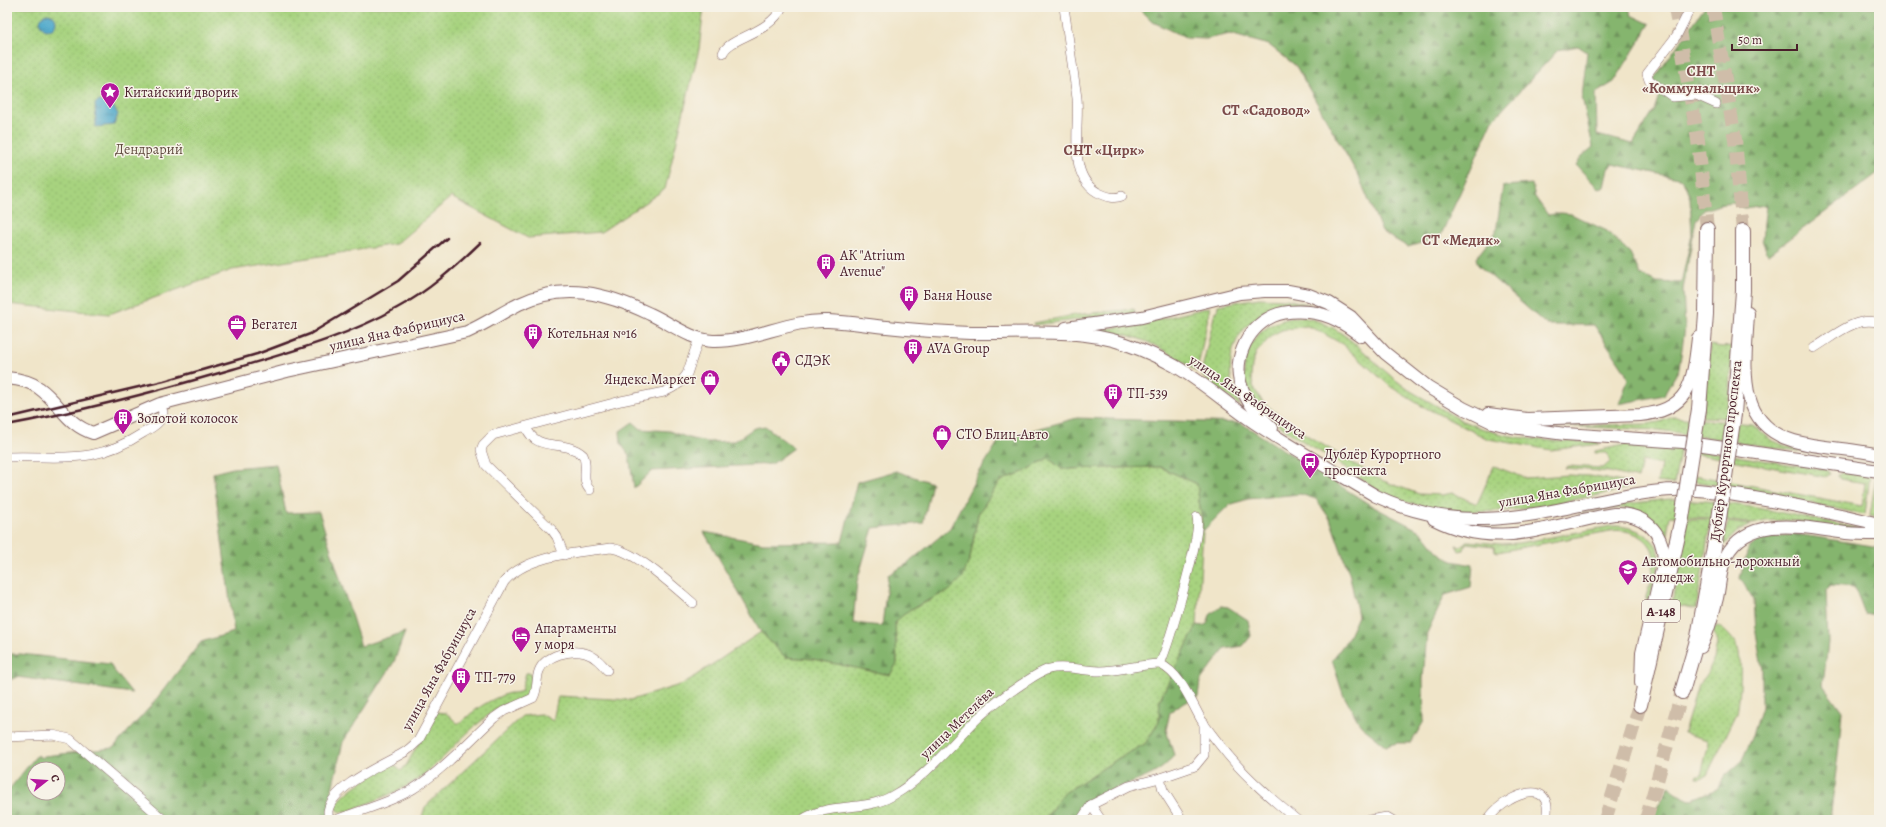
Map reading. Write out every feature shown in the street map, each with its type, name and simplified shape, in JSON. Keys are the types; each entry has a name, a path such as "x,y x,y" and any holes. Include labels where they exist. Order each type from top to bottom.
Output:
{"main road":[{"name":"А-148","path":"1448,400 1492,415 1527,419 1653,413 1672,405 1688,390 1692,379 1701,318 1707,229"},
{"name":"А-148","path":"1640,705 1682,518 1699,409 1706,314 1707,229"},
{"name":"А-148","path":"1743,231 1749,301 1745,374 1749,399 1756,413 1776,434 1795,441 1879,455"},
{"name":"Дублёр Курортного проспекта","path":"1682,692 1698,637 1719,519 1734,414 1742,292 1743,231"},
{"name":"улица Яна Фабрициуса","path":"7,378 21,380 40,388 74,424 83,430 93,433 160,404 287,371 467,332 487,323 521,303 562,291 584,292 604,297 648,313 699,338 718,341 743,339 809,321 829,321 934,331 1041,332 1086,335 1123,343 1154,355 1176,366 1253,422 1376,496 1395,505 1422,513 1459,519 1502,519 1549,512 1646,492 1699,490 1774,502 1879,524"},
{"name":"улица Яна Фабрициуса","path":"1041,332 1142,317 1240,293 1288,291 1309,295 1329,303 1351,318 1385,353 1428,387 1448,400 1492,422 1512,427 1565,434 1683,442 1879,471"},
{"name":"А-148","path":"1287,443 1250,405 1243,392 1239,379 1238,365 1240,354 1245,343 1258,327 1274,316 1284,313 1310,312 1324,314 1347,326 1385,353"},
{"name":"А-148","path":"1422,513 1459,530 1498,536 1521,534 1614,514 1626,514 1637,517 1646,522 1654,530 1660,540 1664,550 1664,560 1642,653 1640,705"},
{"name":"А-148","path":"1682,692 1703,642 1716,598 1722,567 1726,556 1733,546 1754,531 1769,527 1787,526 1848,533 1879,534"}],"street":[{"path":"723,53 728,45 760,30 772,21 782,7"},
{"path":"1064,7 1078,107 1078,160 1082,173 1089,185 1097,192 1109,198 1122,196"},
{"path":"1691,7 1677,35 1647,74 1647,77 1673,97 1696,95 1716,104"},
{"path":"1814,348 1856,323 1872,320 1879,323"},
{"path":"564,555 557,537 552,530 486,465 481,450 483,445 488,438 512,429 526,427 621,401 668,390 680,383 687,374 699,338"},
{"path":"7,457 70,458 88,456 117,448 134,439 159,421 163,412 160,404"},
{"path":"526,427 529,435 538,443 574,449 583,454 586,465 585,483 590,490"},
{"path":"1197,517 1198,526 1190,564 1168,646 1160,664 1176,676 1204,723 1229,756 1274,801 1297,820"},
{"name":"улица Яна Фабрициуса","path":"329,820 328,810 340,791 352,782 405,752 418,741 504,582 510,575 527,564 564,555 610,548 623,551 671,584 693,603"},
{"path":"336,820 393,798 412,789 434,774 494,718 504,711 533,698 539,671 542,666 551,659 561,654 575,652 586,653 596,658 607,670"},
{"name":"улица Метелёва","path":"802,820 808,816 825,810 858,807 880,802 904,789 938,762 979,717 1008,694 1040,673 1057,668 1098,671 1118,670 1160,664"},
{"path":"1081,820 1091,805 1129,786 1160,778 1195,766 1201,760 1204,750 1204,723"},
{"path":"7,737 53,735 70,739 164,820"},
{"path":"1160,778 1163,790 1182,820"},
{"path":"1488,820 1491,814 1498,808 1519,796 1534,791 1544,797 1548,813 1546,820"},
{"path":"1091,805 1101,820"},
{"path":"1369,820 1387,817 1392,820"}],"green space":[{"name":"Дендрарий","path":"7,7 704,7 699,49 665,189 601,232 528,238 451,197 396,244 232,270 109,314 7,304"},
{"path":"1137,7 1629,7 1631,15 1650,24 1614,82 1596,93 1597,135 1633,144 1654,110 1660,93 1653,80 1705,7 1876,7 1879,8 1879,172 1768,255 1762,240 1766,205 1744,208 1733,203 1719,205 1704,210 1696,220 1683,289 1685,328 1679,369 1664,395 1619,404 1628,380 1625,371 1594,325 1547,325 1478,265 1476,258 1496,232 1503,186 1532,184 1535,197 1548,215 1561,213 1571,214 1607,231 1630,253 1640,274 1656,282 1681,283 1692,235 1690,198 1682,179 1612,164 1608,169 1604,187 1598,188 1576,165 1582,156 1593,147 1582,97 1587,52 1578,46 1558,50 1493,120 1440,237 1408,247 1382,232 1359,177 1296,66 1269,45 1230,34 1206,39 1186,38 1151,21"},
{"path":"1259,298 1286,299 1310,305 1293,305 1277,308 1263,314 1251,322 1241,333 1234,346 1231,362 1231,379 1240,406 1202,376 1204,370 1202,369 1215,312 1217,312 1218,305"},
{"path":"1210,307 1197,372 1181,360 1146,341 1127,335 1093,331 1137,325"},
{"path":"1134,309 1135,313 1034,325 1034,323 1074,315"},
{"path":"1299,317 1315,320 1342,334 1405,387 1463,421 1495,432 1529,439 1597,442 1600,444 1551,450 1488,439 1420,405 1391,387 1342,344 1319,331 1307,326 1282,330 1272,335 1256,353 1252,365 1251,378 1254,388 1262,401 1305,434 1381,480 1419,494 1443,495 1452,493 1477,504 1494,466 1525,478 1568,475 1590,476 1622,482 1626,484 1626,488 1605,494 1543,506 1482,512 1440,509 1399,500 1383,493 1286,430 1270,417 1256,402 1247,385 1244,367 1250,347 1254,340 1271,325 1284,320"},
{"path":"1710,345 1722,347 1732,346 1730,394 1726,418 1702,417"},
{"path":"1673,417 1753,424 1771,440 1811,453 1659,430 1560,426 1647,424"},
{"path":"1077,418 1241,423 1372,506 1422,532 1438,552 1452,561 1473,565 1471,587 1445,595 1427,633 1423,679 1424,721 1411,743 1397,743 1386,746 1361,726 1343,694 1332,660 1347,640 1358,616 1350,576 1330,519 1316,499 1300,494 1248,499 1229,505 1203,531 1197,484 1160,467 1062,469 1048,458 1026,471 1000,481 978,514 970,558 963,577 950,590 909,610 895,622 897,663 890,675 813,659 785,657 761,632 704,532 763,543 842,542 857,482 896,471 932,483 923,523 873,528 857,581 853,623 882,626 888,575 907,564 950,528 977,476 1000,439"},
{"path":"633,422 641,429 669,431 692,439 708,442 735,441 754,428 765,426 794,448 772,464 652,471 634,488 629,455 621,444 620,431"},
{"path":"1629,444 1681,447 1674,484 1657,482 1661,465 1642,461 1638,479 1610,472 1565,468 1568,466 1603,468 1610,462 1610,459 1606,453 1595,453 1595,451"},
{"path":"1698,450 1827,470 1830,474 1826,477 1697,454"},
{"path":"1048,458 1062,469 1160,467 1197,484 1203,531 1197,625 1160,699 1159,722 1145,744 1119,758 1063,794 1044,820 421,820 425,807 522,716 541,714 553,721 558,696 631,700 683,684 761,632 786,657 813,659 890,675 897,663 895,622 909,610 931,600 970,558 978,514 1000,481 1026,471"},
{"path":"276,464 286,513 319,512 361,646 405,632 394,662 343,742 329,802 338,820 7,820 7,792 26,769 26,801 66,801 66,761 32,761 37,755 42,758 44,756 113,748 150,707 201,642 234,632 213,473 233,468"},
{"path":"1842,472 1870,475 1865,515 1778,496 1693,481 1694,475 1862,506 1865,483 1840,479 1838,474"},
{"path":"1876,476 1879,476 1879,518 1870,516"},
{"path":"1669,499 1717,502 1789,514 1860,530 1786,520 1766,521 1753,524 1711,518 1670,516 1666,540 1658,527 1640,512 1618,508 1579,514 1624,504"},
{"path":"1687,519 1711,519 1696,609 1684,606 1671,608"},
{"path":"1728,522 1751,525 1737,532 1723,546"},
{"path":"1611,526 1626,527 1642,532 1654,542 1658,549 1660,561 1650,600 1646,599 1646,597 1653,571 1654,554 1651,547 1640,536 1626,531 1610,531 1498,552 1495,551 1494,546 1466,543 1464,550 1459,551 1456,545 1462,546 1466,541 1501,544 1519,543"},
{"path":"1796,534 1879,547 1879,613 1876,616 1865,614 1854,587 1831,585 1826,590 1828,642 1823,685 1842,711 1830,820 1628,820 1657,808 1669,786 1675,793 1690,800 1717,789 1725,776 1741,762 1752,738 1762,707 1762,669 1756,632 1754,600 1740,578 1749,546 1763,538"},
{"path":"1221,606 1228,607 1248,620 1251,636 1243,646 1225,649 1200,681 1198,697 1181,704 1170,712 1166,730 1174,755 1164,766 1152,774 1097,797 1086,807 1076,820 1044,820 1063,794 1119,758 1145,744 1159,722 1160,699 1197,625 1202,626 1207,624 1210,615"},
{"path":"1718,626 1731,638 1739,653 1740,689 1738,707 1737,713 1707,775 1701,778 1696,778 1697,775 1701,775 1708,746 1707,740 1684,733 1698,685 1706,676 1714,659 1717,643 1713,631 1715,627"},
{"path":"7,654 21,654 110,664 132,693 17,677 7,681"},
{"path":"526,673 530,673 531,678 527,696 521,700 499,707 493,711 422,776 412,783 380,799 346,812 341,812 336,809 338,803 350,790 392,763 401,771 407,764 436,712 446,713 457,723 461,723 487,702 506,694 521,691"}],"water":[{"path":"48,14 54,16 56,22 54,28 48,30 42,28 40,22 42,16"},
{"path":"98,101 106,102 106,104 110,107 113,106 118,114 114,125 96,127 95,104"}],"tunnel":[{"path":"1675,7 1698,140 1707,229"},
{"path":"1713,7 1735,139 1743,231"},
{"path":"1646,820 1682,692"},
{"path":"1605,820 1640,705"}],"railway":[{"path":"7,418 164,381 257,354 310,334 398,281 447,238"},
{"path":"7,425 149,393 337,336 378,318 420,294 451,270 480,243"}],"place":[{"name":"Китайский дворик","path":"110,109"},
{"name":"АК \"Atrium Avenue\"","path":"826,280"},
{"name":"Баня House","path":"909,312"},
{"name":"Вегател","path":"237,341"},
{"name":"Котельная №16","path":"533,350"},
{"name":"AVA Group","path":"913,365"},
{"name":"СДЭК","path":"781,377"},
{"name":"Яндекс.Маркет","path":"710,396"},
{"name":"ТП-539","path":"1113,410"},
{"name":"Золотой колосок","path":"123,435"},
{"name":"СТО Блиц-Авто","path":"942,451"},
{"name":"Дублёр Курортного проспекта","path":"1310,479"},
{"name":"Автомобильно-дорожный колледж","path":"1628,586"},
{"name":"Апартаменты у моря","path":"521,653"},
{"name":"ТП-779","path":"461,694"}],"district":[{"name":"СНТ «Коммунальщик»","path":"1701,80"},
{"name":"СТ «Садовод»","path":"1266,110"},
{"name":"СНТ «Цирк»","path":"1104,150"},
{"name":"СТ «Медик»","path":"1461,240"}]}
